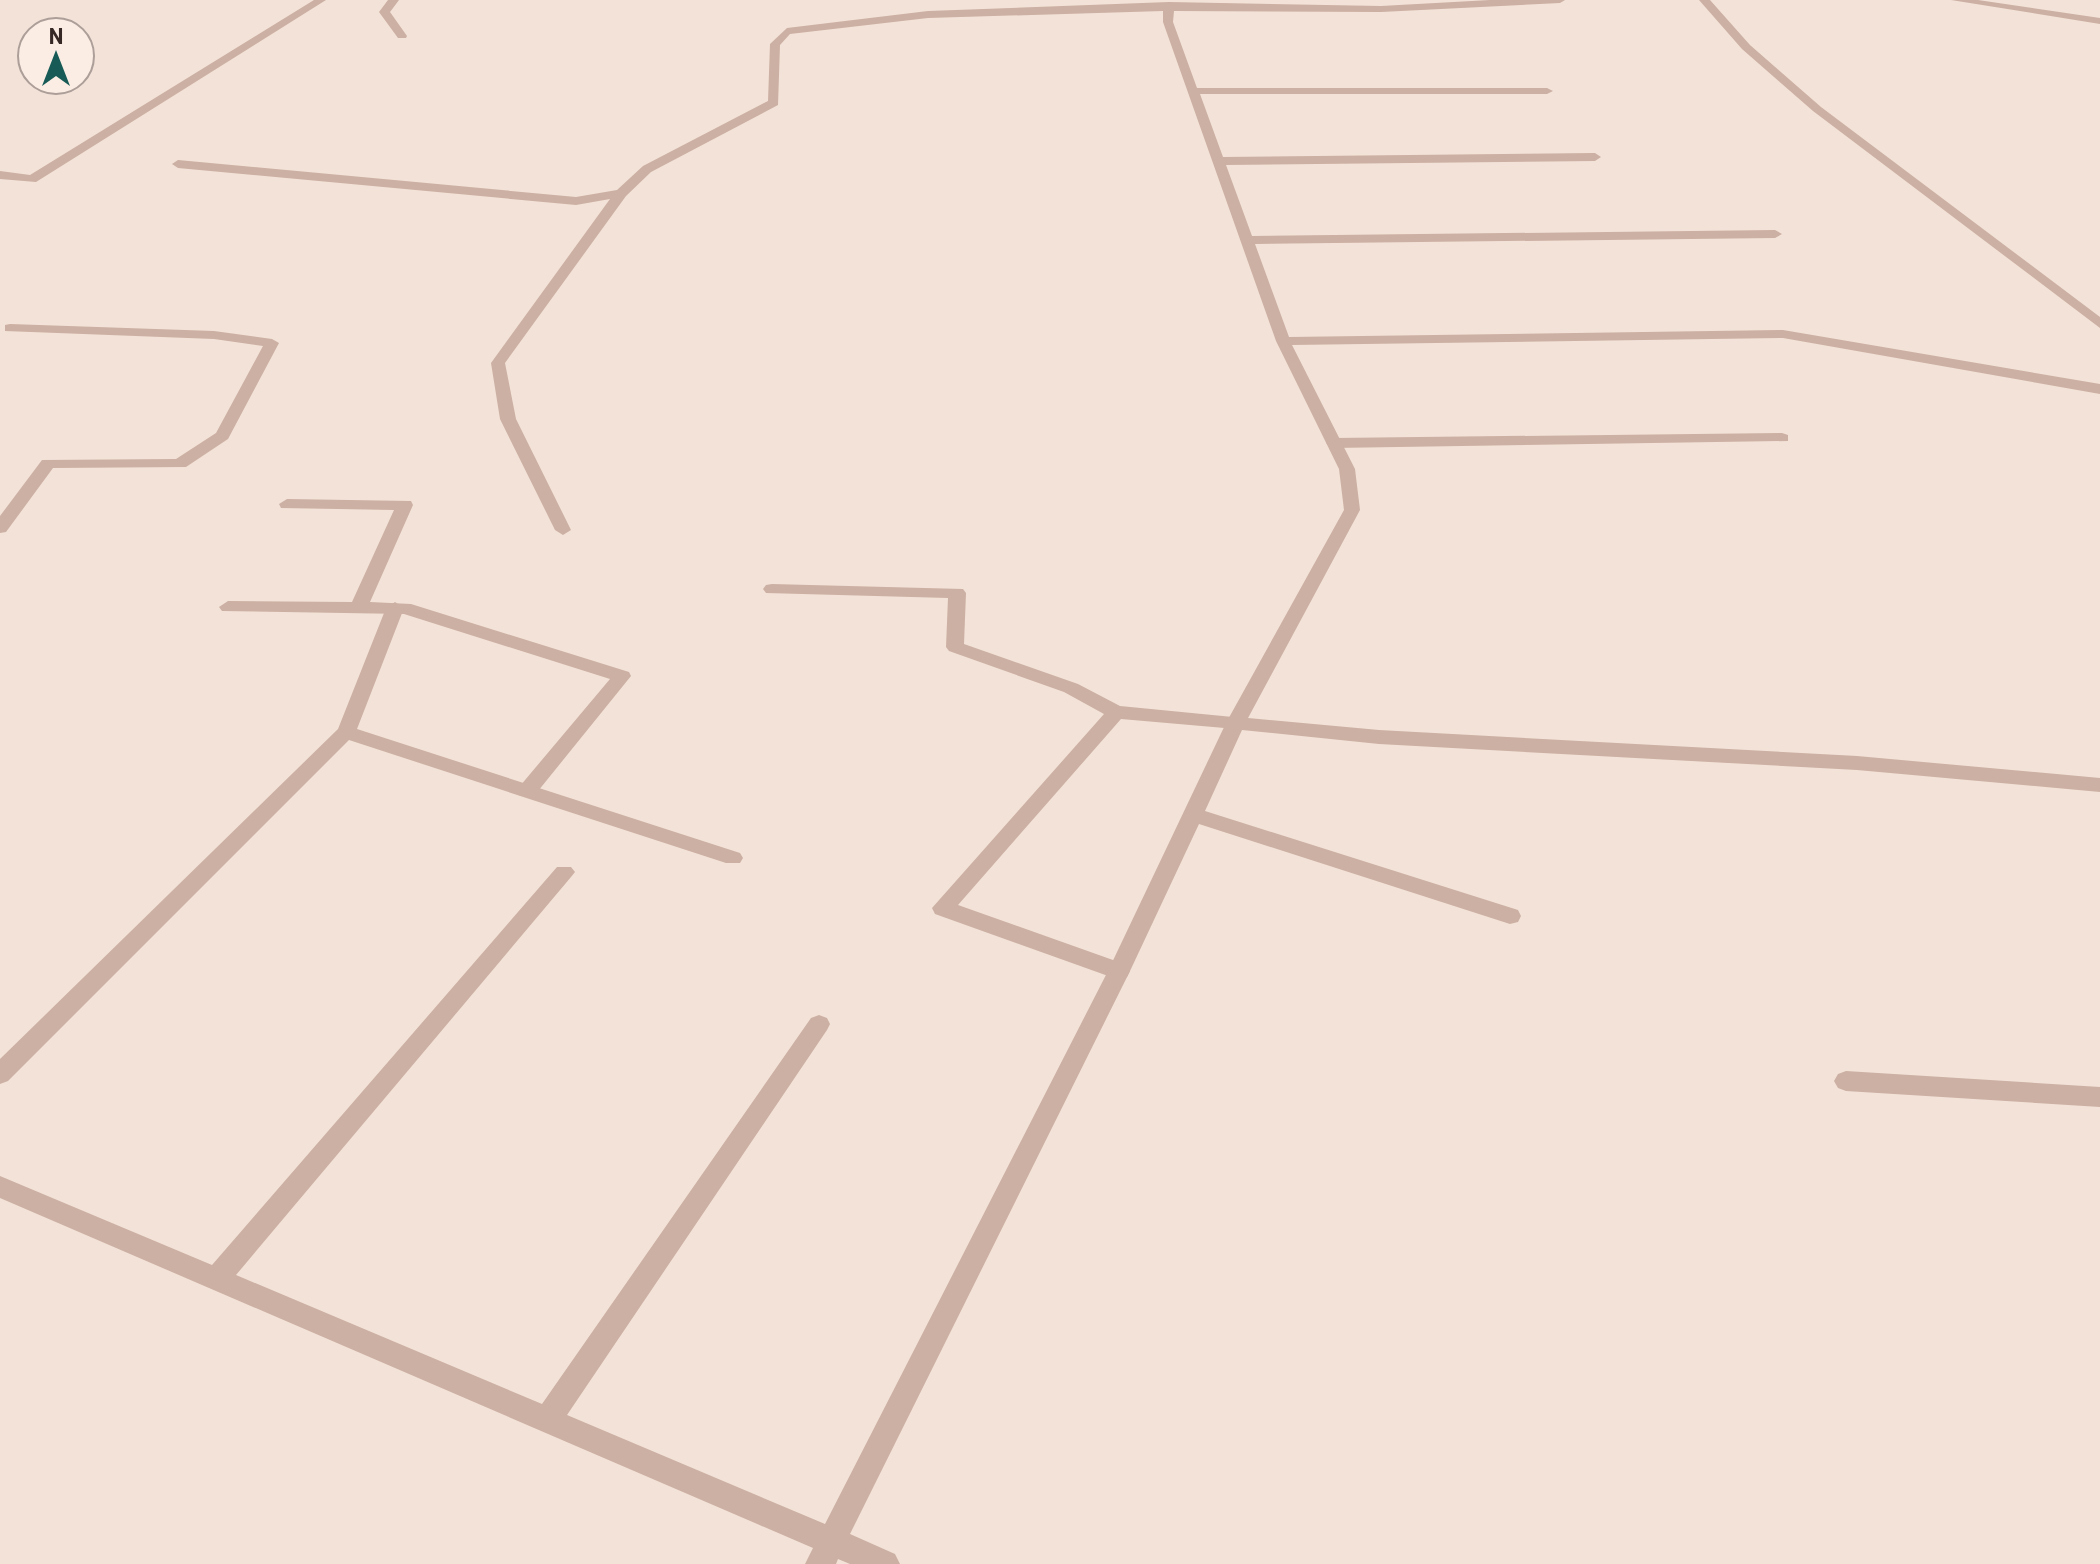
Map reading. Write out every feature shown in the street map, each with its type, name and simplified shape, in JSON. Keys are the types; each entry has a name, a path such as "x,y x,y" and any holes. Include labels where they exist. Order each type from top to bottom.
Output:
{"street":[{"path":"0,175 32,179 321,0"},
{"path":"394,0 384,12 402,36"},
{"path":"563,530 508,419 498,363 621,193 647,169 774,103 775,44 787,31 948,10 1150,2 1356,9 1560,0"},
{"path":"1704,0 1746,47 1817,109 2100,324"},
{"path":"1956,0 2100,21"},
{"path":"826,1552 1119,971 1236,723 1352,510 1347,469 1283,341 1168,22 1169,5"},
{"path":"1193,91 1547,91"},
{"path":"1218,161 1595,157"},
{"path":"178,164 576,201 621,193"},
{"path":"1247,240 1775,234"},
{"path":"0,528 48,463 180,464 222,436 272,343 214,335 10,328"},
{"path":"1283,341 1783,334 2100,389"},
{"path":"1334,443 1782,438"},
{"path":"287,504 405,505 358,608"},
{"path":"772,589 957,593 955,647 1071,688 1116,712 1379,737 1857,763 2100,785"},
{"path":"228,607 405,608 622,676 527,791"},
{"path":"0,1074 346,732 395,608"},
{"path":"1116,712 943,908 1119,971"},
{"path":"346,732 733,858"},
{"path":"1193,815 1510,916"},
{"path":"216,1279 564,872"},
{"path":"548,1419 819,1024"},
{"path":"1846,1081 2100,1097"},
{"path":"0,1187 548,1419 826,1552 885,1564"}]}
